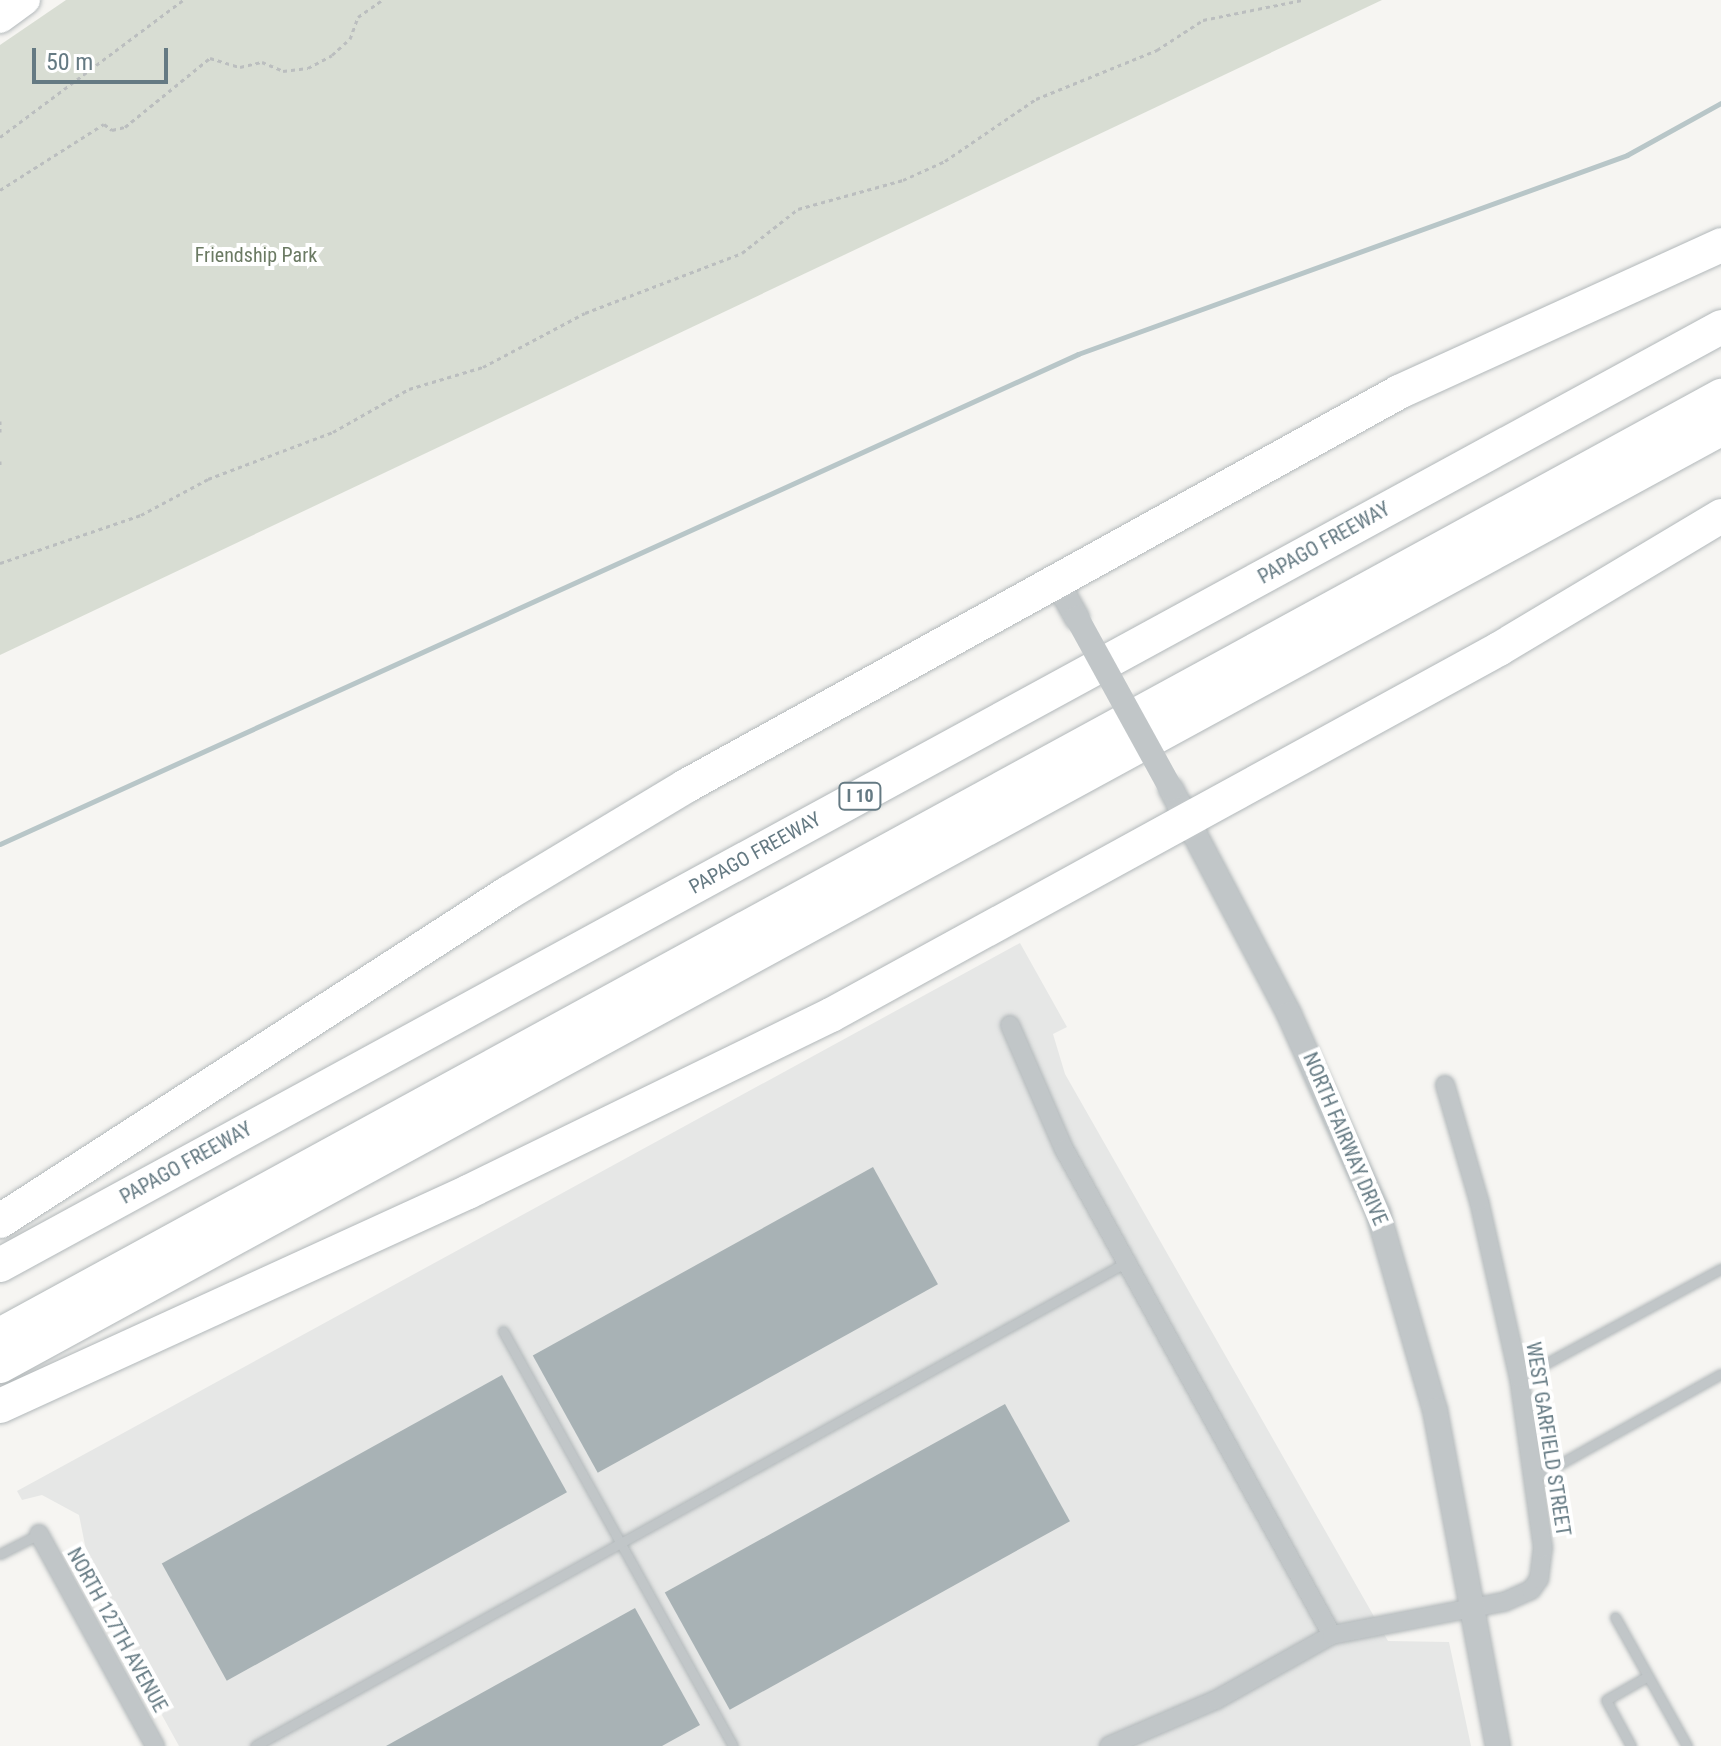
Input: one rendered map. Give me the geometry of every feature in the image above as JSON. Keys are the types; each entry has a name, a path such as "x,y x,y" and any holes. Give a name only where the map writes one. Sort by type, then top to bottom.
{"highway":[{"path":"0,1221 522,884 686,786 1399,392 1721,245"},
{"name":"PAPAGO FREEWAY","path":"0,1265 1721,327"},
{"path":"0,1335 1721,396"},
{"path":"0,1366 1721,429"},
{"path":"0,1406 649,1105 1187,824 1721,516"}],"main road":[{"path":"0,18 25,0"}],"street":[{"name":"NORTH FAIRWAY DRIVE","path":"1057,582 1171,789 1289,1014 1378,1213 1435,1410 1498,1746"},
{"path":"1010,1025 1125,1263 1332,1635"},
{"name":"WEST GARFIELD STREET","path":"1109,1746 1216,1700 1332,1635 1519,1598 1539,1579 1543,1548 1519,1378 1479,1201 1445,1085"},
{"name":"NORTH 127TH AVENUE","path":"39,1534 155,1746"}],"lane":[{"path":"255,1746 1125,1263"},
{"path":"1519,1378 1721,1269"},
{"path":"503,1331 733,1746"},
{"path":"1533,1479 1721,1374"},
{"path":"0,1554 39,1534"},
{"path":"1615,1617 1687,1746"},
{"path":"1631,1746 1606,1700 1648,1676"}],"path":[{"path":"0,137 183,0"},
{"path":"0,190 104,124 112,130 125,127 210,58 240,67 262,62 283,71 308,68 350,39 358,17 382,0"},
{"path":"0,563 141,515 208,479 333,432 409,389 483,367 572,319 742,253 798,209 903,180 945,161 1036,99 1157,50 1203,20 1302,0"},
{"path":"0,421 0,432"}],"shaded area":[{"path":"1020,943 1067,1027 1053,1034 1065,1074 1388,1641 1449,1642 1471,1746 179,1746 78,1563 86,1550 79,1515 42,1495 22,1500 17,1491"}],"green space":[{"name":"Friendship Park","path":"66,0 1382,0 0,655 0,45"}],"building":[{"path":"873,1167 938,1284 598,1473 533,1356"},
{"path":"502,1375 567,1492 227,1681 162,1564"},
{"path":"1005,1404 1070,1521 730,1710 665,1593"},
{"path":"635,1608 700,1725 662,1746 386,1746"}],"waterway":[{"path":"0,844 1078,354 1627,155 1721,103"}]}
